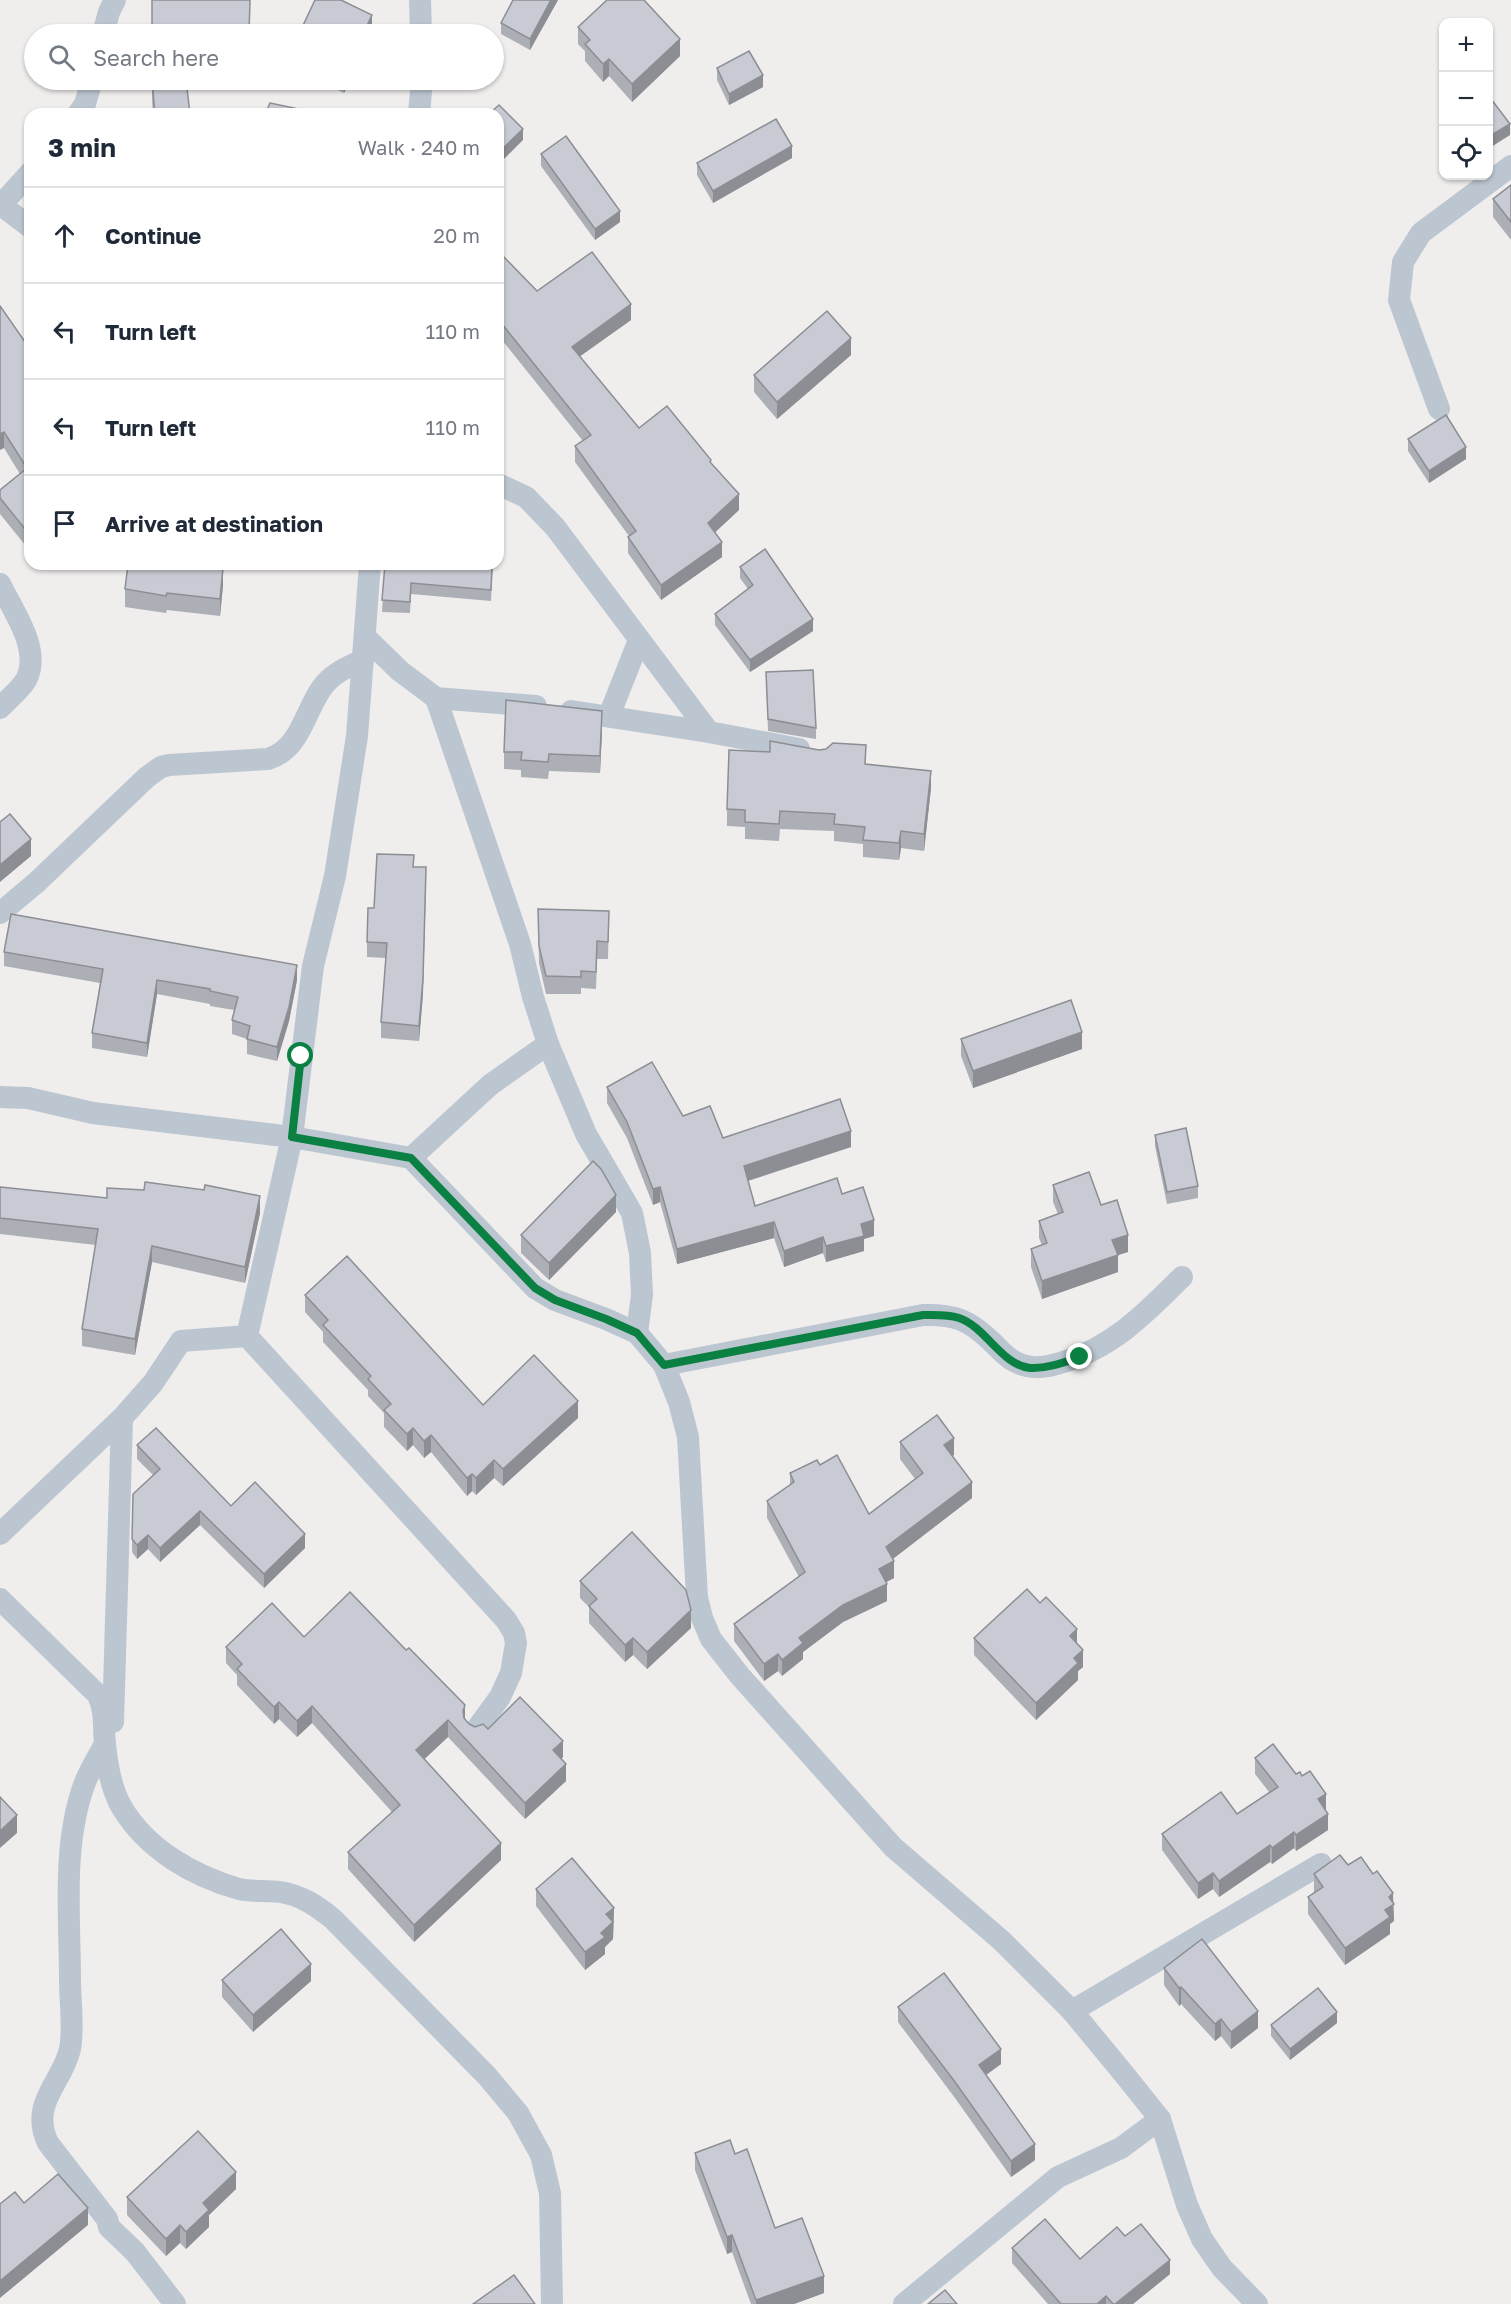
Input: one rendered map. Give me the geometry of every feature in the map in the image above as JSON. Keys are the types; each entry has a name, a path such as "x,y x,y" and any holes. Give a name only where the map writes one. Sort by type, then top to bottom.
{"street":[{"path":"106,24 115,0"},
{"path":"420,0 421,24"},
{"path":"82,108 89,90"},
{"path":"420,108 421,90"},
{"path":"1439,409 1399,300 1403,262 1421,233 1511,166"},
{"path":"24,179 1,205 24,222"},
{"path":"504,486 526,497 555,527 709,732"},
{"path":"247,1336 292,1137 313,966 335,876 357,736 370,570"},
{"path":"0,584 27,640 32,659 26,681 0,708"},
{"path":"365,637 400,671 436,698 544,707 609,716 821,753"},
{"path":"609,716 639,640"},
{"path":"0,913 37,882 147,777 162,767 268,759 279,756 295,740 321,689 340,670 363,660"},
{"path":"436,698 517,934 548,1044 586,1134 633,1213 640,1253 642,1295 637,1333"},
{"path":"411,1158 490,1085 548,1044"},
{"path":"0,1097 28,1098 93,1113 292,1137 411,1158 535,1288 555,1300 637,1333 664,1365 679,1402 688,1437 697,1597 702,1618 711,1639 740,1676 893,1847 1002,1941 1072,2011 1160,2119 1187,2205 1202,2239 1222,2268 1257,2304"},
{"path":"664,1365 923,1315 944,1314 962,1318 1011,1360 1029,1368 1051,1365 1080,1357 1109,1342 1139,1320 1182,1277"},
{"path":"0,1534 122,1418 153,1383 181,1341 247,1336"},
{"path":"247,1336 506,1620 514,1633 516,1643 511,1673 500,1697 476,1730"},
{"path":"111,1780 122,1418"},
{"path":"0,1599 98,1695 104,1707 105,1744 111,1780 121,1806 136,1827 162,1852 194,1872 241,1889 282,1892 312,1902 333,1919 487,2076 518,2113 541,2155 550,2193 552,2304"},
{"path":"105,1744 84,1783 75,1820 70,1878 70,2047 46,2101 42,2121 43,2132 48,2143 107,2219 109,2227 135,2252 175,2304"},
{"path":"1072,2011 1320,1864"},
{"path":"904,2304 1058,2177 1121,2148 1160,2119"}],"building":[{"path":"152,0 250,0 249,24 152,24"},
{"path":"315,0 341,0 372,15 368,24 304,24"},
{"path":"513,0 551,0 530,39 501,23"},
{"path":"607,0 644,0 680,39 632,84 609,59 603,64 585,44 590,40 578,27"},
{"path":"749,51 763,75 729,94 717,68"},
{"path":"153,90 187,90 189,108 154,108"},
{"path":"1493,102 1510,124 1493,134"},
{"path":"270,103 294,108 268,108"},
{"path":"504,110 523,129 504,147"},
{"path":"776,119 792,146 713,191 697,163"},
{"path":"566,136 620,211 595,229 541,154"},
{"path":"1511,185 1511,222 1493,199"},
{"path":"592,252 631,304 572,347 639,428 667,406 711,460 710,462 739,494 708,523 722,542 661,585 628,537 636,531 575,446 591,435 504,326 504,257 537,291"},
{"path":"0,306 24,340 24,463 4,432 0,434"},
{"path":"827,311 851,338 777,402 754,375"},
{"path":"1446,415 1466,447 1429,471 1408,439"},
{"path":"24,470 24,528 0,498 0,490"},
{"path":"765,549 813,619 750,660 715,614 753,585 740,567"},
{"path":"127,570 223,570 220,599 167,593 166,596 125,589"},
{"path":"384,570 492,570 491,590 411,583 410,602 382,600"},
{"path":"813,670 816,728 768,719 766,672"},
{"path":"506,700 602,711 600,756 549,754 548,762 521,760 522,752 504,752"},
{"path":"770,741 819,750 826,749 833,743 866,745 865,764 931,771 924,834 901,831 899,843 863,840 865,827 834,824 835,814 780,811 779,824 745,822 745,810 727,809 729,750 770,752"},
{"path":"10,814 31,839 0,865 0,822"},
{"path":"377,854 414,855 413,867 426,867 423,979 419,1026 381,1022 387,943 367,942 368,908 374,908"},
{"path":"538,909 609,911 608,942 597,941 596,972 581,971 581,977 546,976 539,946"},
{"path":"11,914 297,965 289,1007 277,1047 247,1039 250,1026 232,1020 238,997 210,991 210,989 157,980 147,1043 92,1033 103,969 4,952"},
{"path":"1071,1000 1082,1032 973,1071 961,1039"},
{"path":"652,1062 683,1116 710,1106 723,1138 840,1099 851,1131 744,1166 755,1206 837,1178 842,1194 863,1187 874,1220 861,1224 864,1236 826,1246 823,1237 784,1251 774,1222 677,1249 660,1187 653,1189 627,1122 607,1087"},
{"path":"1186,1128 1198,1186 1167,1192 1155,1135"},
{"path":"593,1161 601,1169 616,1195 549,1263 521,1235"},
{"path":"1089,1172 1101,1205 1117,1200 1128,1235 1112,1240 1118,1255 1042,1281 1031,1249 1047,1243 1039,1221 1063,1212 1053,1185"},
{"path":"145,1182 204,1190 205,1185 260,1196 245,1267 152,1246 135,1339 82,1329 98,1229 0,1218 0,1187 107,1198 107,1188 144,1190"},
{"path":"347,1256 483,1405 534,1355 578,1401 503,1469 494,1460 476,1478 472,1474 467,1478 431,1435 424,1441 413,1428 407,1434 384,1410 391,1404 368,1379 371,1376 323,1325 328,1320 305,1295"},
{"path":"937,1415 954,1438 944,1445 972,1482 886,1547 894,1561 879,1569 887,1584 843,1605 799,1638 803,1643 782,1660 778,1654 764,1664 734,1624 805,1572 767,1501 794,1482 790,1473 817,1460 820,1465 837,1455 869,1514 923,1473 900,1442"},
{"path":"156,1428 231,1506 255,1482 305,1534 264,1574 200,1511 160,1548 148,1535 137,1545 132,1539 133,1494 160,1469 137,1445"},
{"path":"632,1532 686,1590 691,1610 647,1652 633,1638 625,1645 589,1606 597,1599 580,1581"},
{"path":"1027,1589 1040,1603 1046,1597 1077,1629 1070,1636 1083,1650 1074,1658 1078,1663 1036,1703 974,1638"},
{"path":"350,1592 406,1650 409,1648 465,1705 464,1718 469,1724 475,1727 483,1724 488,1729 520,1697 563,1741 553,1750 566,1764 525,1803 448,1720 416,1750 501,1843 414,1925 348,1852 400,1805 312,1706 297,1721 279,1702 274,1707 237,1669 242,1664 226,1647 272,1603 304,1637"},
{"path":"1273,1744 1296,1774 1300,1772 1302,1776 1310,1771 1326,1794 1318,1799 1328,1814 1296,1835 1294,1832 1272,1848 1270,1845 1219,1881 1213,1873 1198,1883 1162,1834 1221,1792 1237,1814 1278,1787 1255,1758"},
{"path":"0,1797 17,1815 0,1831"},
{"path":"1340,1855 1348,1865 1361,1857 1373,1874 1377,1871 1393,1893 1389,1897 1394,1904 1385,1910 1390,1917 1345,1948 1308,1897 1323,1887 1314,1874"},
{"path":"572,1858 614,1908 606,1914 613,1922 601,1933 605,1937 585,1952 536,1889"},
{"path":"281,1929 311,1964 253,2015 222,1980"},
{"path":"1202,1939 1258,2011 1231,2032 1221,2019 1215,2024 1181,1987 1179,1988 1164,1968"},
{"path":"944,1973 1001,2049 979,2065 1035,2144 1011,2161 898,2007"},
{"path":"1318,1988 1337,2012 1290,2049 1271,2025"},
{"path":"198,2131 236,2172 203,2203 209,2210 186,2232 180,2225 166,2239 127,2197"},
{"path":"730,2140 735,2154 747,2149 775,2228 802,2218 824,2276 756,2300 732,2235 727,2237 695,2153"},
{"path":"58,2174 88,2208 0,2281 0,2204 15,2192 24,2203"},
{"path":"1045,2219 1080,2259 1117,2227 1125,2236 1141,2224 1170,2260 1115,2304 1106,2296 1097,2304 1061,2304 1012,2248"},
{"path":"514,2275 535,2304 473,2304"},
{"path":"945,2290 957,2304 928,2304"}],"route":[{"path":"301,1056 292,1137 411,1158 535,1288 555,1300 637,1333 664,1365 923,1315 944,1314 962,1318 1011,1360 1029,1368 1080,1357"}]}
